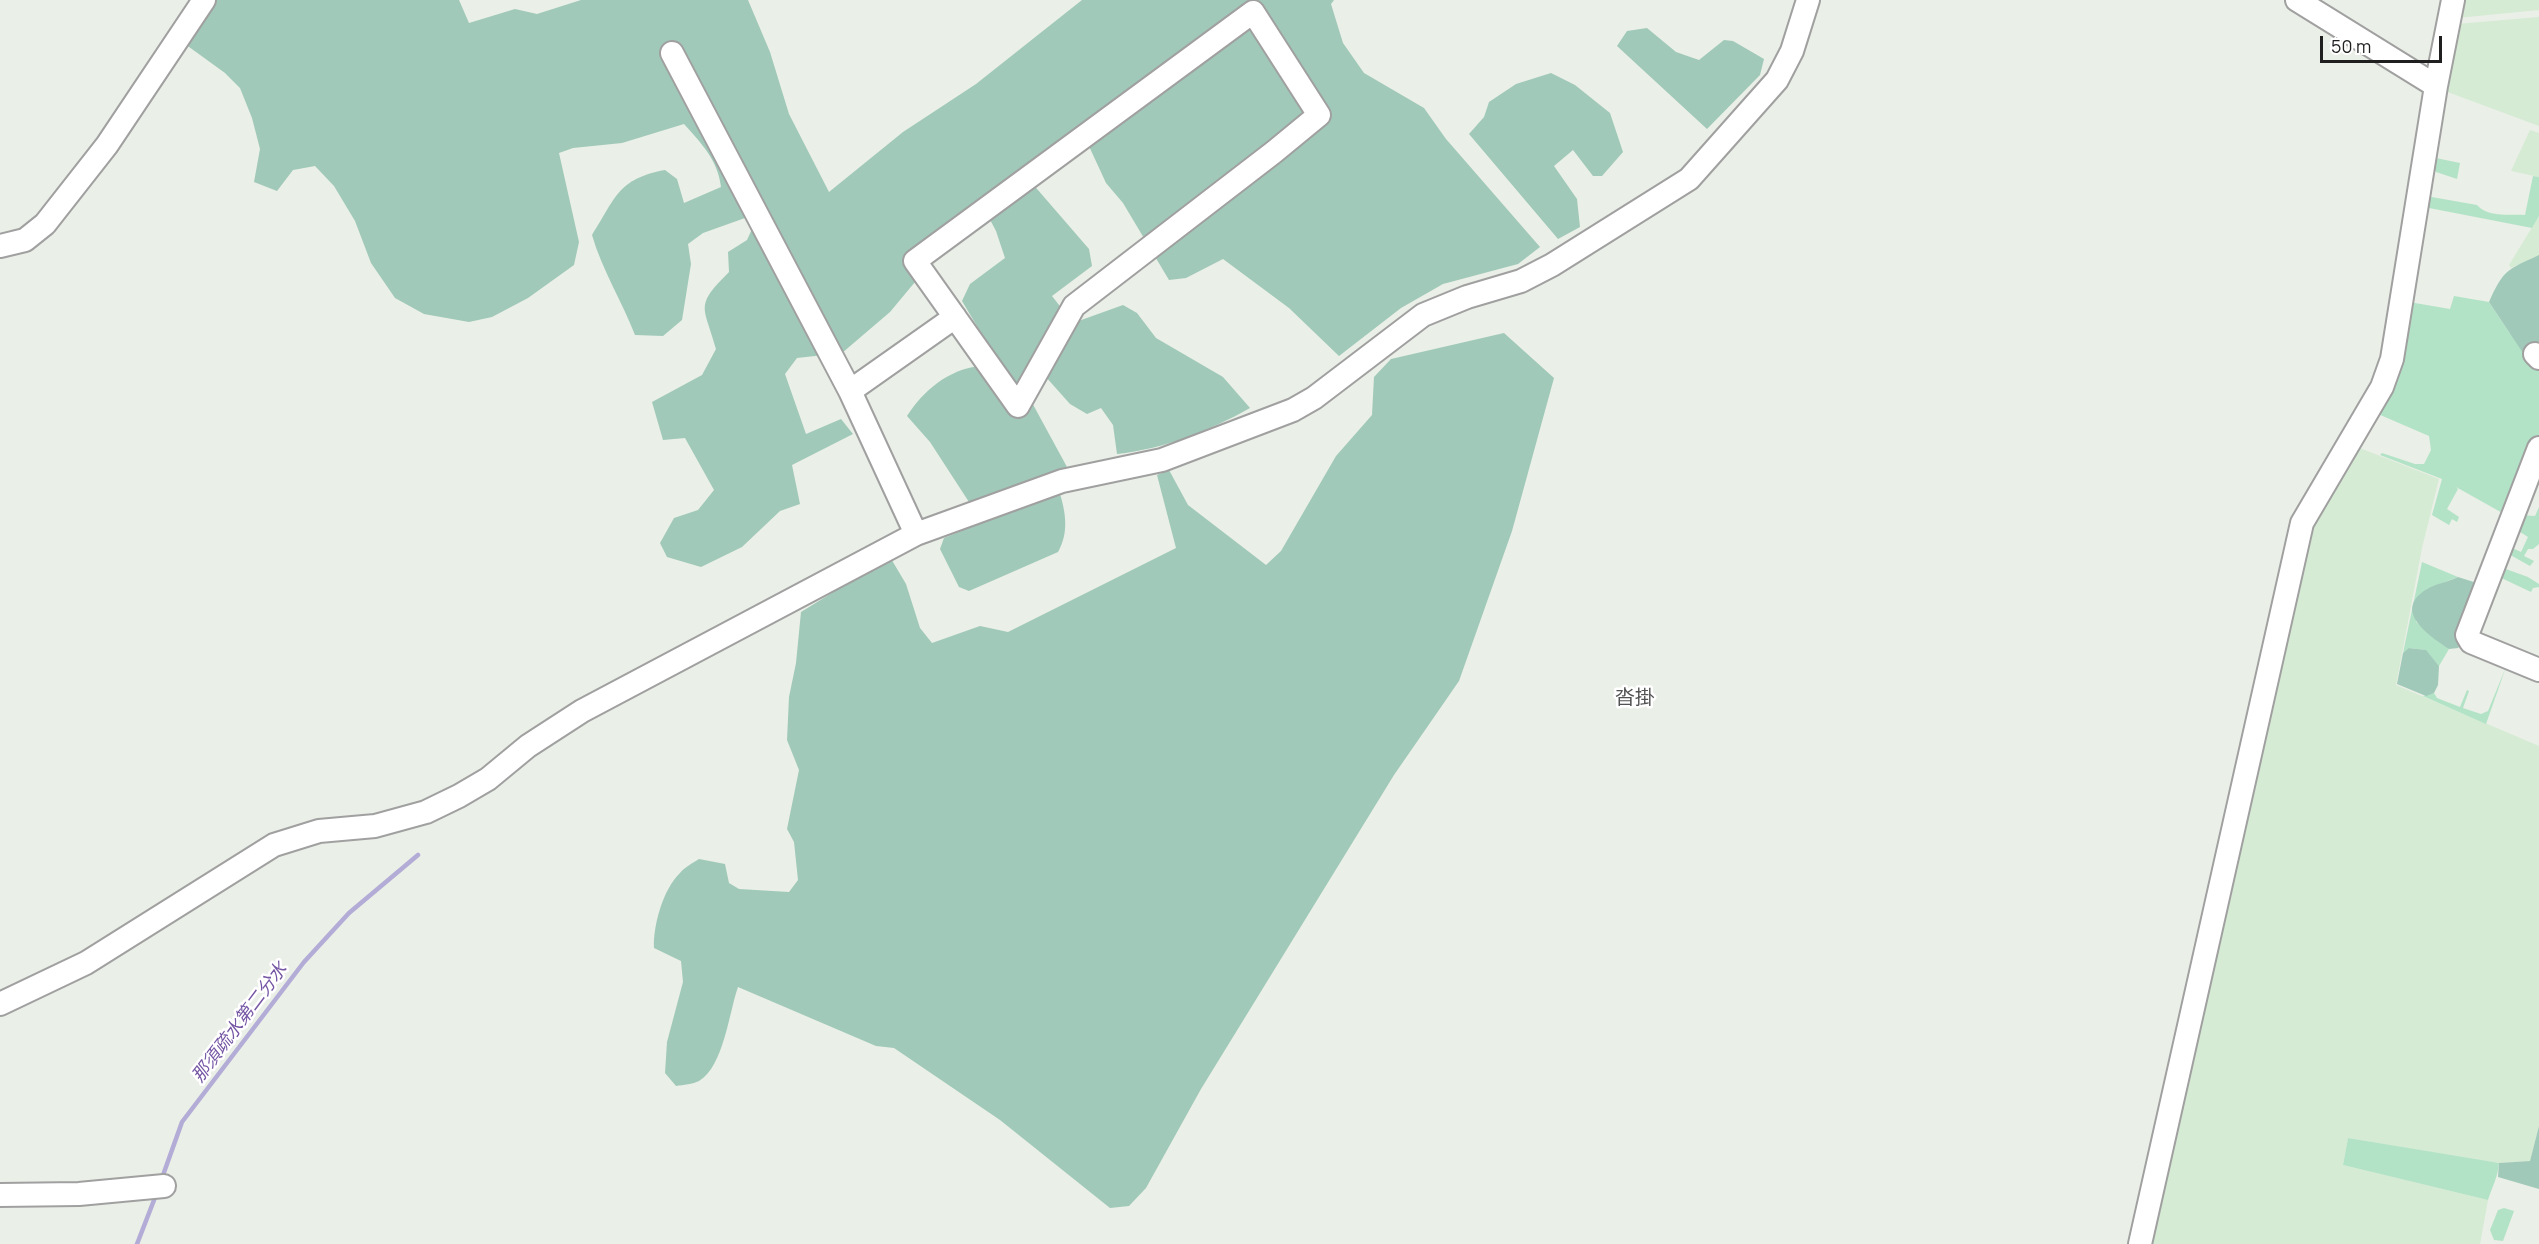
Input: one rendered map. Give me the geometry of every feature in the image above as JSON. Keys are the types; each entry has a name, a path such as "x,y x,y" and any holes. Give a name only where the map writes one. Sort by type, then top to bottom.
{"street":[{"path":"0,246 25,240 45,224 107,145 204,0"},
{"path":"0,1004 86,963 274,844 319,831 385,823 426,812 459,796 489,779 528,746 582,711 916,534 1062,481 1161,460 1293,410 1314,398 1423,315 1467,297 1521,280 1552,265 1673,190 1695,173 1778,80 1792,51 1808,0"},
{"path":"2297,0 2436,86"},
{"path":"2140,1244 2302,523 2382,387 2392,359 2436,86 2453,0"},
{"path":"1252,12 1319,115 1274,153 1074,306 1018,406 955,317 915,261 1252,12"},
{"path":"672,53 850,391 916,534"},
{"path":"850,391 955,317"},
{"path":"2539,448 2467,635 2471,642 2539,670"},
{"path":"0,1195 80,1194 164,1186"}],"green space":[{"path":"193,0 459,0 469,23 515,9 537,14 581,0 748,0 770,52 789,114 829,192 903,132 976,84 1082,0 1334,0 1331,4 1343,43 1364,73 1424,108 1446,139 1540,247 1518,264 1443,284 1401,308 1339,356 1289,308 1223,259 1186,278 1169,280 1123,203 1106,183 1088,144 1031,182 1089,249 1092,266 1052,296 1073,323 1123,305 1137,313 1156,338 1223,377 1250,408 1186,438 1135,452 1117,454 1113,425 1101,408 1087,414 1070,404 1045,376 1030,399 1067,467 969,502 930,442 907,416 921,398 938,383 957,372 979,366 990,348 962,301 970,284 1005,258 996,231 987,214 970,216 890,312 842,353 797,358 785,374 806,434 841,419 853,434 792,465 800,504 780,511 742,547 701,567 667,557 660,543 674,518 698,510 714,490 685,438 663,440 652,402 702,375 716,349 706,315 706,300 729,272 728,252 747,240 752,229 745,218 703,233 688,244 691,264 682,320 663,336 635,335 601,261 592,235 620,192 627,185 649,174 665,170 677,179 684,203 721,187 712,160 684,124 622,143 573,148 559,153 579,242 574,265 528,298 492,317 469,322 424,314 395,298 371,263 355,221 334,186 315,166 293,170 277,191 254,182 260,149 252,118 240,88 225,73 185,44"},
{"path":"2460,0 2539,0 2539,10 2457,18"},
{"path":"2539,17 2539,126 2445,91 2457,24"},
{"path":"1647,28 1676,52 1699,60 1724,40 1733,41 1764,59 1760,75 1707,129 1617,46 1627,31"},
{"path":"1551,73 1575,85 1610,113 1623,152 1602,176 1593,176 1573,150 1554,166 1577,199 1580,227 1558,239 1469,134 1484,117 1489,102 1516,84"},
{"path":"2530,130 2539,133 2539,177 2511,171"},
{"path":"2431,157 2460,163 2457,179 2436,172 2430,165"},
{"path":"2533,176 2539,177 2539,216 2532,228 2424,207 2426,196 2477,205 2493,214 2525,215"},
{"path":"2539,216 2539,256 2511,268 2509,265"},
{"path":"2539,255 2539,341 2532,351 2523,353 2489,302 2508,272"},
{"path":"2454,296 2489,302 2509,332 2539,363 2539,438 2506,515 2456,487 2458,489 2447,509 2459,517 2457,522 2452,519 2449,525 2432,515 2442,479 2380,455 2382,453 2415,464 2424,464 2431,450 2429,436 2378,414 2409,302 2450,309"},
{"path":"1504,333 1554,378 1512,531 1459,681 1394,775 1201,1089 1146,1188 1129,1206 1110,1208 1000,1120 894,1048 876,1046 738,987 720,1051 714,1064 699,1081 676,1086 665,1073 667,1042 683,982 681,961 654,948 657,919 669,888 682,871 699,859 725,864 729,883 739,889 789,892 798,880 794,842 787,829 799,770 787,740 789,697 796,663 801,612 890,557 906,584 920,628 932,643 980,626 1008,632 1176,548 1157,475 1169,470 1188,505 1266,565 1281,551 1336,456 1372,415 1374,377 1391,359"},
{"path":"2357,447 2439,479 2422,548 2396,685 2539,746 2539,1126 2530,1161 2499,1163 2348,1138 2343,1165 2488,1200 2480,1244 2144,1244 2309,520"},
{"path":"1059,491 1065,530 1058,552 969,591 959,587 940,549 944,538"},
{"path":"2539,507 2539,544 2533,549 2528,549 2524,556 2534,561 2530,566 2505,552 2508,546 2521,552 2528,537 2514,528 2520,515 2535,516"},
{"path":"2422,562 2458,577 2427,589 2416,622 2449,649 2439,666 2425,650 2410,648 2403,653"},
{"path":"2503,568 2528,577 2539,584 2539,587 2533,588 2531,592 2495,575"},
{"path":"2458,577 2480,584 2472,630 2458,648 2449,649 2417,622 2413,614 2413,606 2417,597 2427,589"},
{"path":"2409,648 2426,650 2439,666 2438,685 2434,693 2426,696 2397,684 2403,653"},
{"path":"2506,667 2486,724 2423,696 2434,693 2437,698 2460,707 2467,690 2469,691 2463,708 2481,714 2488,711"},
{"path":"2539,1126 2539,1189 2498,1177 2499,1163 2530,1161"},
{"path":"2348,1138 2499,1163 2488,1200 2343,1165"},
{"path":"2504,1208 2514,1211 2503,1241 2494,1240 2490,1230 2498,1210"}],"waterway":[{"name":"那須疏水第二分水","path":"162,1178 182,1122 304,962 349,913 418,855"},
{"name":"那須疏水第二分水","path":"137,1244 156,1195"}],"district":[{"name":"沓掛","path":"1635,698"}]}
